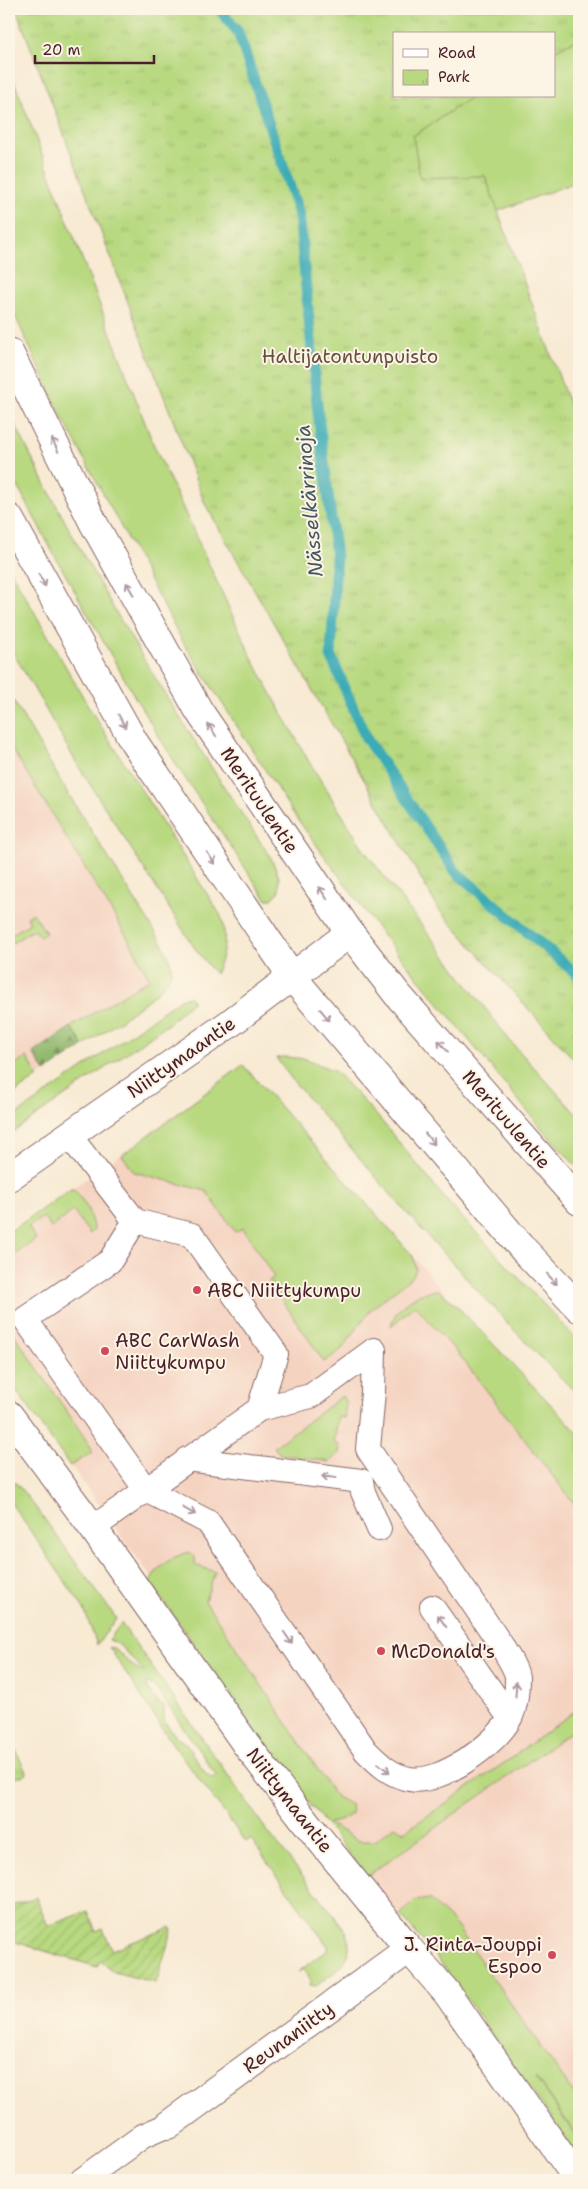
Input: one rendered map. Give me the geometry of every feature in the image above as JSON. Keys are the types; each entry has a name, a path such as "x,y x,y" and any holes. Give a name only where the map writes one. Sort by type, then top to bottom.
{"main road":[{"name":"Merituulentie","path":"9,352 94,524 200,711 350,933 397,994 579,1201"},
{"path":"9,518 134,742 293,978 524,1250 579,1308"},
{"name":"Niittymaantie","path":"9,1177 293,978 350,933"},
{"name":"Niittymaantie","path":"10,1419 93,1528 248,1747 309,1826 447,1993 578,2180"},
{"name":"Reunaniitty","path":"168,2125 409,1949"}],"lane":[{"path":"69,1135 135,1220 192,1236 276,1354 259,1409"},
{"path":"135,1220 110,1262 25,1319 146,1490 208,1522 366,1751 387,1772 410,1780 429,1779 453,1768 493,1739 510,1718 516,1696 517,1674 502,1646 368,1449"},
{"path":"93,1528 259,1409 311,1396 374,1350 373,1392 368,1449 361,1481 363,1492 379,1529"},
{"path":"186,1460 361,1481"},
{"path":"432,1608 510,1718"},
{"path":"82,2180 143,2136 168,2125"}],"shaded area":[{"path":"9,744 132,945 149,979 139,1007 9,1097"},
{"path":"243,1065 413,1256 579,1450 579,2150 448,1970 367,1876 9,1380 9,1232 130,1148"}],"green space":[{"name":"Haltijatontunpuisto","path":"16,9 579,9 579,38 556,50 556,32 393,32 393,98 470,98 413,136 420,178 485,176 579,431 579,1065 439,910 205,504"},
{"path":"579,38 579,181 498,211 485,176 420,178 413,136 470,98 556,98 556,50"},
{"path":"9,68 152,441 253,660 308,760 364,850 511,1042 579,1117 579,1169 542,1129 381,933 293,813 184,644 64,421 9,303"},
{"path":"9,411 99,583 165,694 271,858 279,877 279,892 272,899 266,899 179,769 136,699 52,551 9,469"},
{"path":"9,568 90,709 221,916 224,945 215,974 194,947 77,764 9,645"},
{"path":"9,693 67,792 162,943 171,965 171,972 159,990 133,1012 84,1046 71,1027 149,979 132,945 9,744"},
{"path":"33,913 46,933 40,937 34,929 9,945 9,936 30,923 27,917"},
{"path":"190,997 193,1001 168,1024 9,1135 9,1120 182,998"},
{"path":"71,1027 84,1046 45,1072 33,1053"},
{"path":"27,1057 38,1077 9,1097 9,1069"},
{"path":"276,1058 307,1059 336,1072 379,1118 451,1206 579,1342 579,1396 510,1326 405,1211 294,1082"},
{"path":"243,1065 413,1256 416,1269 413,1276 371,1309 342,1349 324,1362 269,1281 274,1277 243,1228 235,1232 206,1191 134,1172 122,1155"},
{"path":"71,1189 75,1190 88,1209 94,1230 90,1234 73,1211 51,1228 43,1217 28,1227 36,1239 9,1259 9,1232"},
{"path":"438,1290 453,1302 579,1434 579,1510 460,1356 415,1305 391,1326 398,1312 408,1301 430,1291"},
{"path":"9,1327 91,1447 91,1453 70,1466 9,1380"},
{"path":"342,1396 346,1403 344,1418 338,1417 334,1443 340,1445 339,1454 329,1462 280,1454 274,1447"},
{"path":"9,1480 17,1484 40,1513 116,1618 97,1645 84,1609 11,1503 9,1503"},
{"path":"190,1552 195,1557 195,1565 215,1572 205,1601 336,1797 351,1805 352,1814 340,1821 328,1823 359,1841 374,1841 395,1826 404,1832 507,1761 579,1708 579,1726 367,1876 291,1780 150,1582 167,1562 177,1556"},
{"path":"121,1623 265,1828 346,1931 349,1941 347,1957 338,1969 316,1986 308,1985 312,1982 303,1969 298,1972 329,1948 251,1839 246,1842 174,1746 109,1647 136,1668 144,1671 117,1643 109,1640","holes":["147,1682 158,1691 216,1775 213,1778 206,1774 186,1744 176,1737 164,1721 164,1706 157,1702 146,1686"]},
{"path":"9,1736 27,1774 9,1780"},
{"path":"36,1897 48,1926 88,1911 96,1932 103,1929 112,1950 171,1927 172,1931 156,1983 114,1972 100,1961 97,1967 9,1940 9,1907"},
{"path":"429,1899 455,1924 579,2101 579,2138 535,2077 579,2141 579,2157 435,1955 400,1915 414,1901"}],"waterway":[{"name":"Nässelkärrinoja","path":"219,9 238,32 299,214 318,414 336,557 331,656 366,738 456,872 579,976"}],"place":[{"name":"ABC Niittykumpu","path":"197,1290"},
{"name":"ABC CarWash Niittykumpu","path":"105,1351"},
{"name":"McDonald's","path":"381,1651"},
{"name":"J. Rinta-Jouppi Espoo","path":"552,1955"}]}
